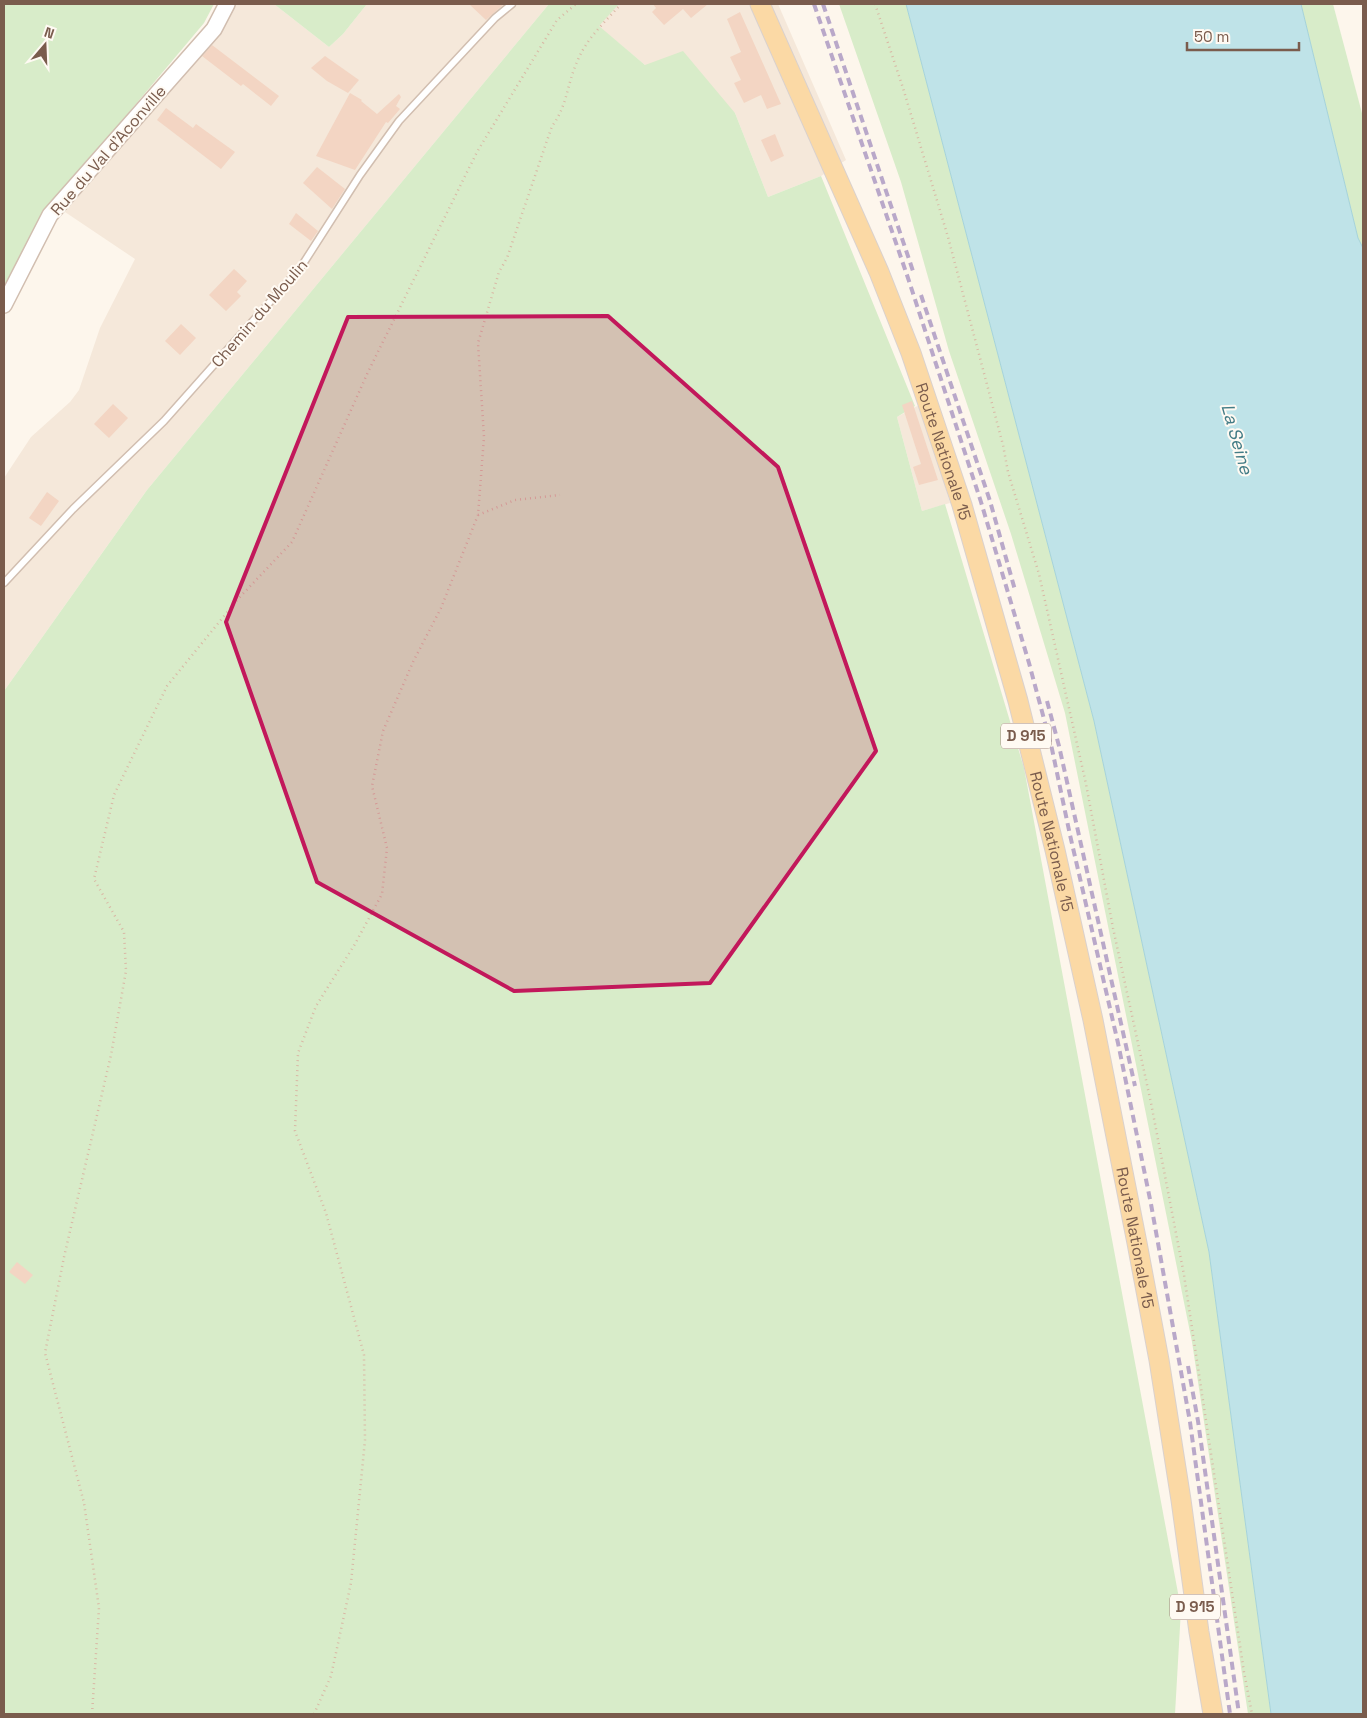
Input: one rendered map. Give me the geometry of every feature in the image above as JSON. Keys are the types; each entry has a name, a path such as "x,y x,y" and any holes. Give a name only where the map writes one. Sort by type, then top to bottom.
{"main road":[{"name":"Route Nationale 15","path":"760,4 871,255 911,353 962,505 1015,692 1093,1020 1137,1243 1174,1453 1198,1632 1212,1714"}],"street":[{"name":"Rue du Val d'Aconville","path":"4,305 50,215 214,29 227,4"}],"lane":[{"name":"Chemin du Moulin","path":"4,583 73,510 164,421 301,267 360,175 399,121 495,18 512,4"}],"path":[{"path":"92,1714 99,1608 84,1503 45,1353 64,1257 111,1055 126,971 124,932 94,879 114,795 167,686 238,598 292,542 368,372 477,152 557,20 576,4"},
{"path":"314,1714 331,1676 351,1583 365,1440 364,1355 326,1213 295,1131 298,1053 316,1006 355,944 382,894 386,848 372,786 383,730 413,662 441,608 478,515 484,437 478,342 499,272 507,258 552,126 558,118 568,96 576,64 584,45 621,4"},
{"path":"875,4 903,88 948,237 1003,445 1008,472 1039,574 1086,784 1113,928 1152,1103 1184,1276 1252,1714"},
{"path":"478,515 515,500 560,495"}],"highlighted area":[{"path":"608,316 778,467 876,751 710,983 514,991 317,882 226,622 348,317"}],"shaded area":[{"path":"234,4 274,4 329,47 343,34 367,4 549,4 147,490 4,691 4,478 31,437 70,402 79,390 100,328 135,259 65,212 214,37"},
{"path":"619,4 778,4 846,160 821,176 768,197 735,113 645,65 598,26"},
{"path":"921,404 950,503 922,511 897,417"}],"green space":[{"path":"4,4 214,4 204,23 45,212 4,288"},
{"path":"274,4 367,4 343,34 329,47"},
{"path":"549,4 619,4 599,26 645,65 683,51 735,113 768,197 821,176 915,406 897,417 922,511 945,504 1024,768 1181,1609 1175,1714 4,1714 4,691 147,490"},
{"path":"839,4 906,4 1094,721 1209,1252 1271,1714 1248,1714 1192,1342 1065,713 1011,534 949,351 901,182"},
{"path":"1301,4 1333,4 1363,117 1363,248 1358,238"}],"water":[{"name":"La Seine","path":"906,4 1301,4 1358,238 1363,248 1363,1714 1271,1714 1209,1252 1094,721"}],"building":[{"path":"469,4 504,4 486,20"},
{"path":"653,4 708,4 691,18 683,9 664,25 652,12 656,8"},
{"path":"740,12 781,104 767,109 761,95 744,103 734,83 741,80 730,57 741,52 727,19"},
{"path":"212,45 279,96 271,106 202,56"},
{"path":"325,56 359,80 348,93 327,81 311,68"},
{"path":"350,93 362,100 377,114 399,94 401,97 396,106 400,109 388,123 386,122 355,170 316,156"},
{"path":"166,108 193,128 196,124 235,152 221,169 157,120"},
{"path":"775,134 784,156 771,162 761,140"},
{"path":"317,167 345,189 332,209 303,183"},
{"path":"296,213 318,231 311,241 289,224"},
{"path":"234,269 247,281 237,292 241,296 226,311 209,295"},
{"path":"181,324 196,338 180,355 165,341"},
{"path":"912,401 938,480 919,485 913,467 921,464 902,405"},
{"path":"113,404 128,418 109,438 94,424"},
{"path":"47,492 59,501 41,526 29,518"},
{"path":"17,1262 33,1275 25,1284 9,1272"}],"railway":[{"path":"814,4 908,278 981,502 1029,663 1052,749 1118,1043 1151,1204 1190,1422 1230,1714"},
{"path":"823,4 914,274"},
{"path":"921,295 990,501 1015,590"},
{"path":"1047,701 1059,746 1135,1086"},
{"path":"1188,1366 1198,1421 1239,1714"}]}
